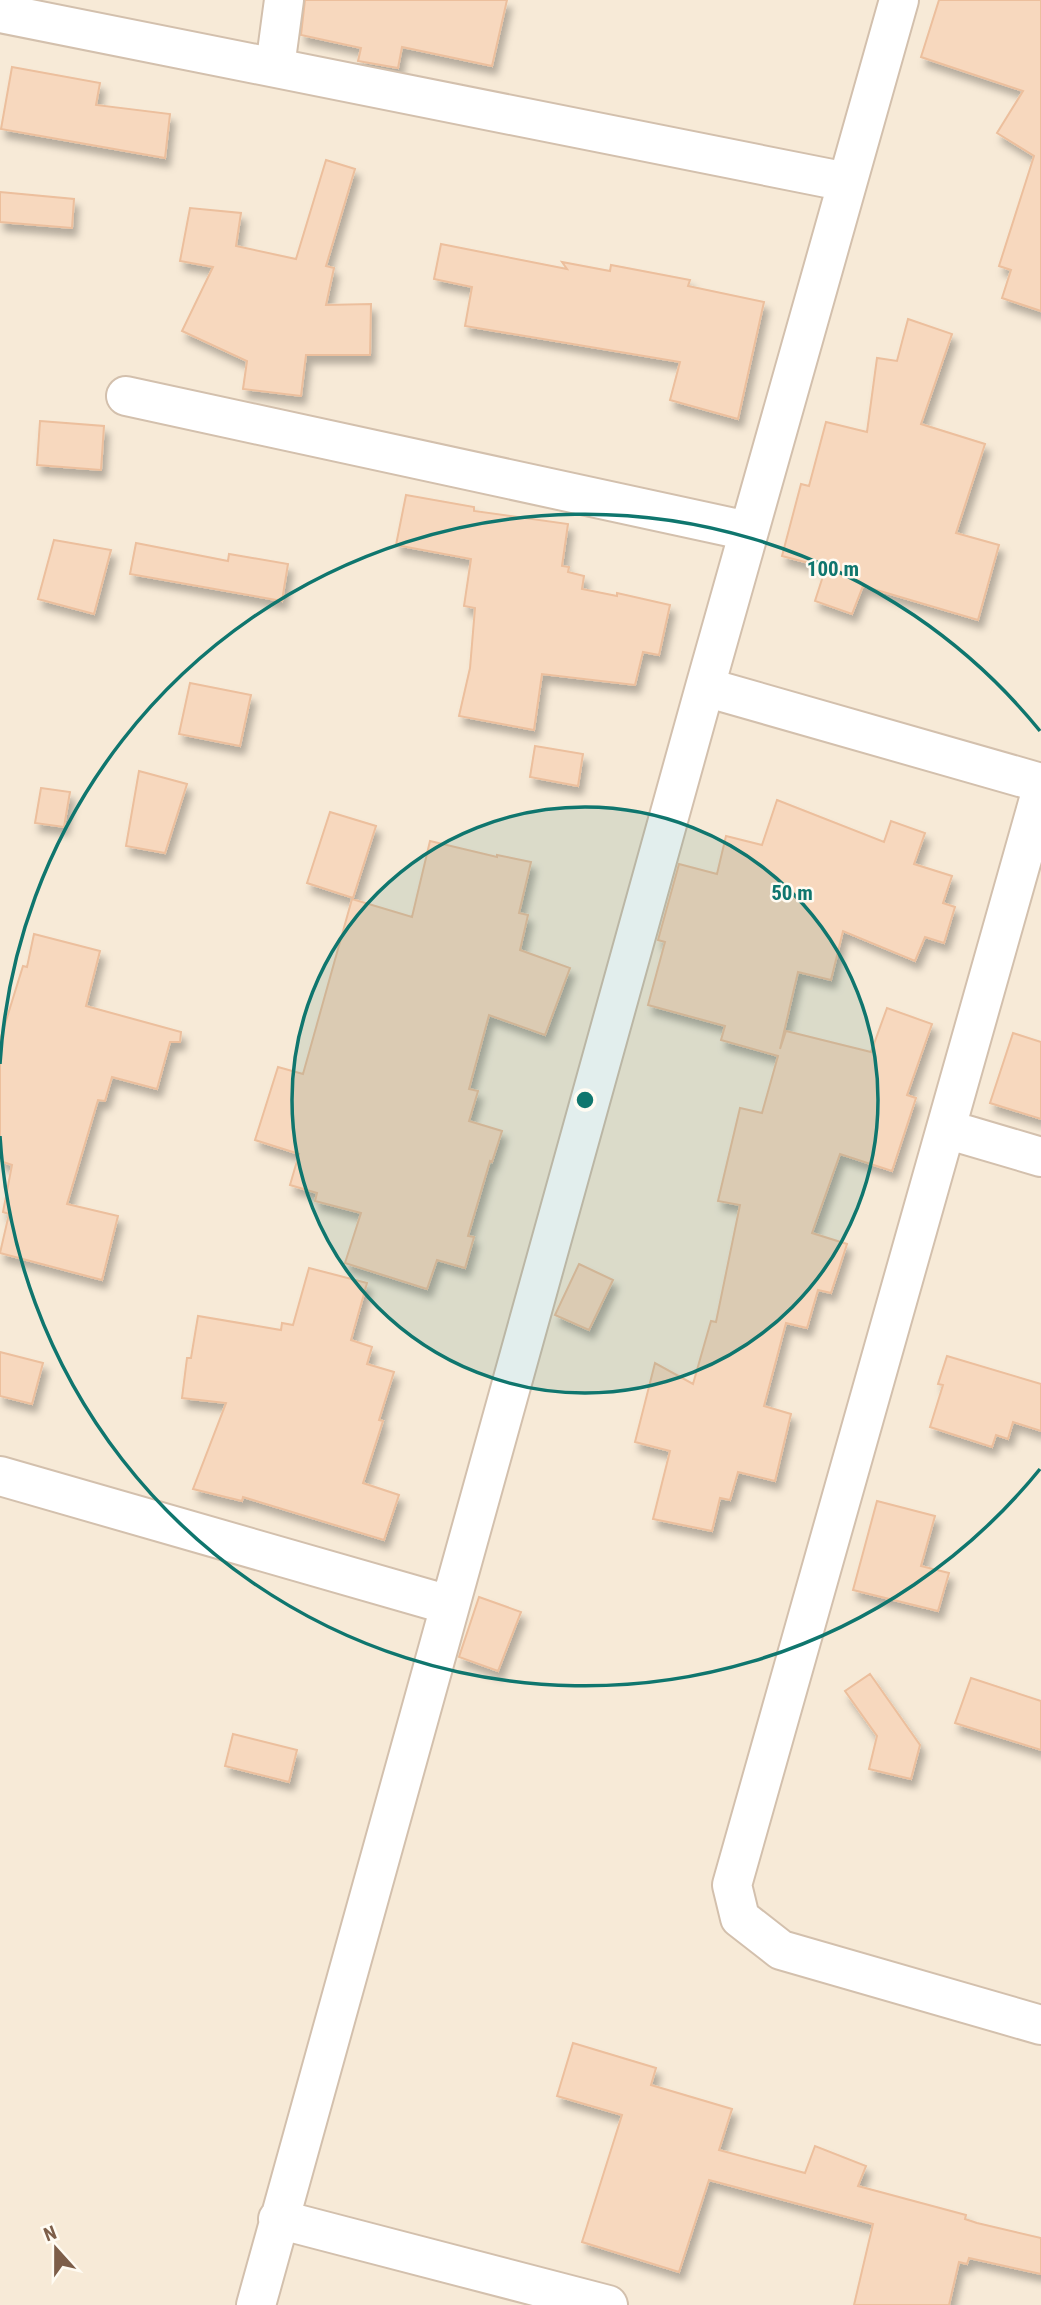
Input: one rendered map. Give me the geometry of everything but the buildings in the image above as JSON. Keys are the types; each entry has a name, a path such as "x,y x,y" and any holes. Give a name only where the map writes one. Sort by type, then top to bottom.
{"street":[{"path":"275,67 284,0"},
{"path":"256,2305 748,531 899,0"},
{"path":"0,13 847,182"},
{"path":"126,396 748,531"},
{"path":"705,687 1041,783"},
{"path":"1041,792 732,1885 740,1918 781,1950 1041,2025"},
{"path":"946,1129 1041,1157"},
{"path":"0,1476 449,1605"},
{"path":"278,2219 608,2305"}],"shaded area":[{"path":"0,0 1041,0 1041,2305 0,2305"}]}
